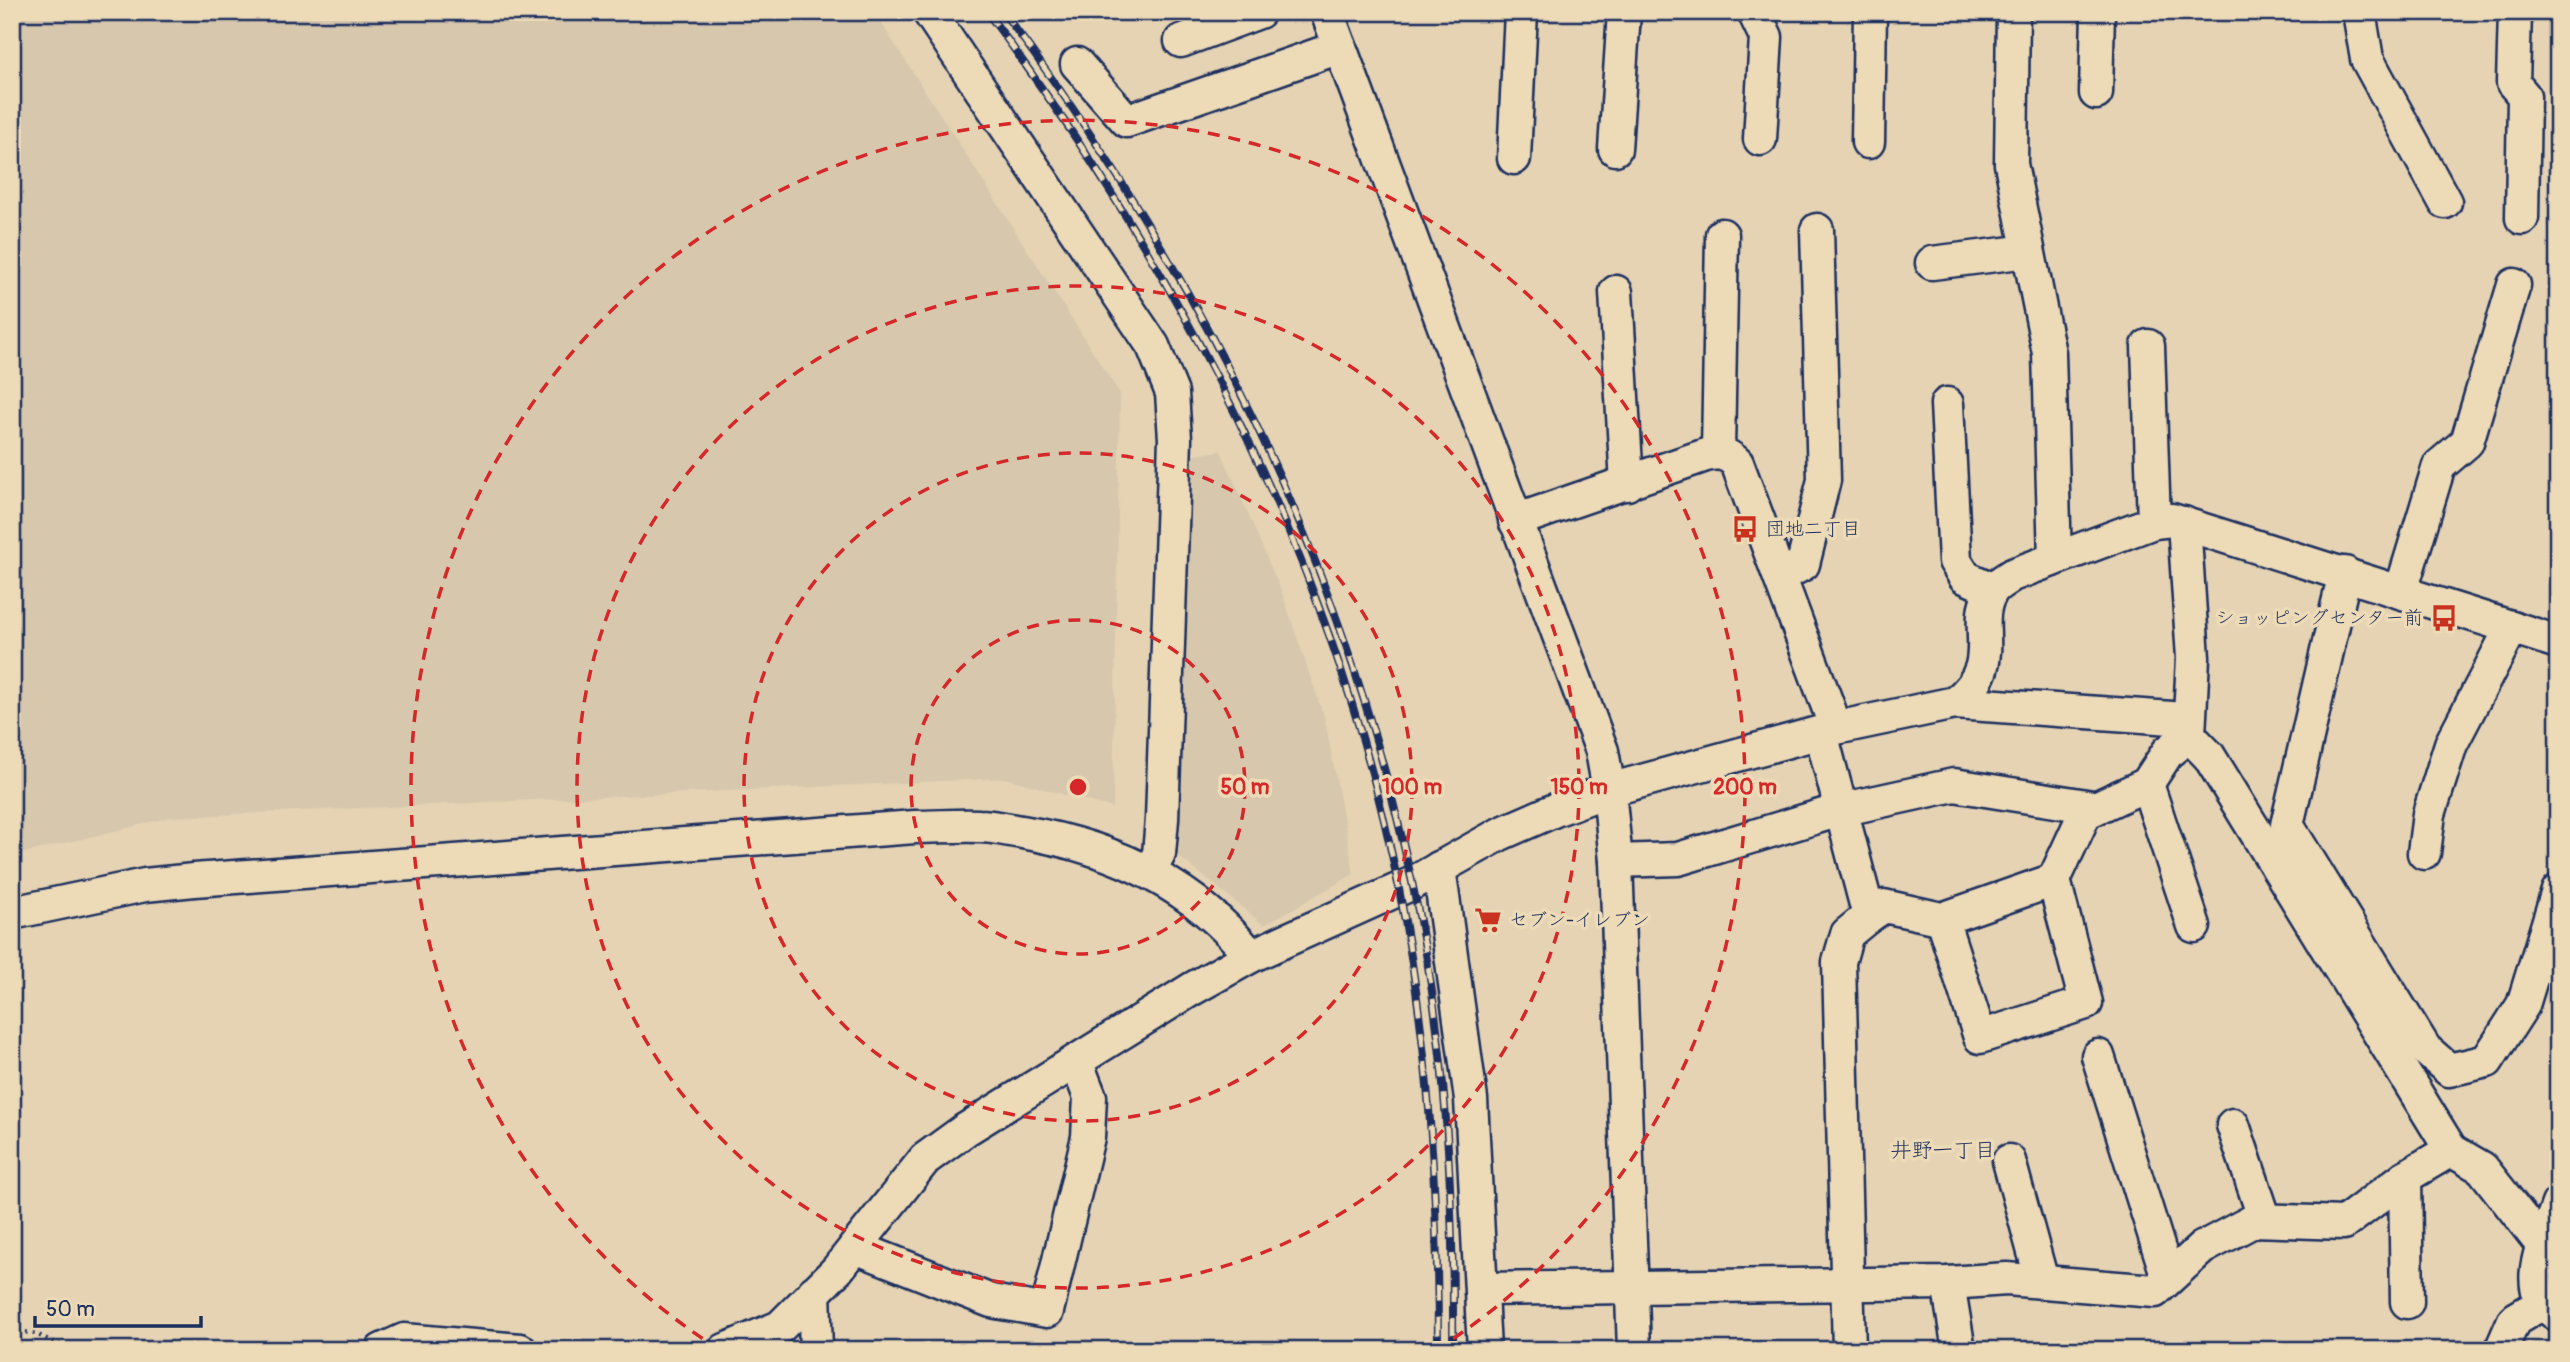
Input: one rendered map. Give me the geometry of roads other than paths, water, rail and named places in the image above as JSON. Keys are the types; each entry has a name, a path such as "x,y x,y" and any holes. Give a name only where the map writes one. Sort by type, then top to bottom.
{"street":[{"path":"929,12 1153,346 1172,393 1175,439 1162,820 1159,854 1150,871"},
{"path":"1181,41 1259,12"},
{"path":"1327,12 1602,751 1616,860 1634,1286 1634,1350"},
{"path":"1514,158 1521,12"},
{"path":"1615,149 1624,12"},
{"path":"1754,12 1766,37 1760,139"},
{"path":"1868,142 1870,12"},
{"path":"2013,12 2011,164 2049,353 2055,559"},
{"path":"2096,93 2098,12"},
{"path":"2359,12 2367,59 2445,202"},
{"path":"2515,12 2513,83 2524,96 2522,218"},
{"path":"1077,64 1127,121 1340,47"},
{"path":"1780,576 1803,564 1824,480 1817,230"},
{"path":"1718,452 1722,235"},
{"path":"1932,263 2028,251"},
{"path":"2401,591 2439,466 2467,442 2514,285"},
{"path":"1616,292 1628,484"},
{"path":"1942,919 1980,1037 2086,1003 2054,880 2085,813 2147,783 2168,752 2189,735 2193,658 2169,522 2148,346"},
{"path":"1947,404 1955,561 1965,577 1992,589"},
{"path":"1515,521 1718,452 1728,454 1737,463 1780,576 1829,730 1840,810 1869,916"},
{"path":"1955,703 1968,693 1981,668 1986,644 1986,602 1992,589 2012,575 2169,522 2345,573 2558,642"},
{"path":"2345,573 2287,825 2425,1049 2449,1070 2487,1061 2523,1005 2558,891"},
{"path":"2424,853 2429,814 2451,744 2512,627"},
{"path":"724,1350 780,1327 855,1247 925,1159 965,1130 1192,989 1251,957 1413,884 1511,829 1609,790 1829,730 1955,703 2172,718 2209,756 2451,1150 2482,1168 2544,1247"},
{"path":"2147,783 2194,926"},
{"path":"1616,860 1678,859 1840,810 1954,785 2093,807"},
{"path":"12,914 145,885 194,880 915,827 982,826 1048,836 1099,851 1150,871 1197,901 1230,929 1251,957"},
{"path":"1440,867 1471,1099 1483,1289 1484,1350"},
{"path":"1849,1350 1839,962 1847,934 1884,906 1942,919 2054,880"},
{"path":"2098,1056 2168,1278"},
{"path":"855,1247 991,1301 1046,1311 1088,1137 1090,1097 1076,1061"},
{"path":"2232,1125 2264,1220"},
{"path":"1483,1289 1948,1283 2007,1279 2155,1291 2202,1248 2255,1220 2344,1223 2405,1177 2451,1150"},
{"path":"2009,1161 2042,1282"},
{"path":"2405,1177 2407,1302"},
{"path":"2501,1350 2514,1320 2549,1310 2535,1291 2535,1274 2558,1204"},
{"path":"1948,1283 1959,1350"},
{"path":"814,1292 816,1350"},
{"path":"382,1350 404,1340 520,1350"}],"railway":[{"path":"987,12 1058,111 1124,214 1186,320 1242,428 1292,539 1335,653 1371,770 1399,889 1418,1003 1434,1176 1438,1350"},
{"path":"1003,12 1075,112 1141,213 1201,318 1256,424 1304,534 1347,647 1382,763 1412,882 1433,998 1446,1115 1452,1233 1453,1350"}],"place":[{"name":"団地二丁目","path":"1745,529"},
{"name":"ショッピングセンター前","path":"2444,618"},
{"name":"セブン-イレブン","path":"1488,920"}],"district":[{"name":"井野一丁目","path":"1943,1150"}]}
